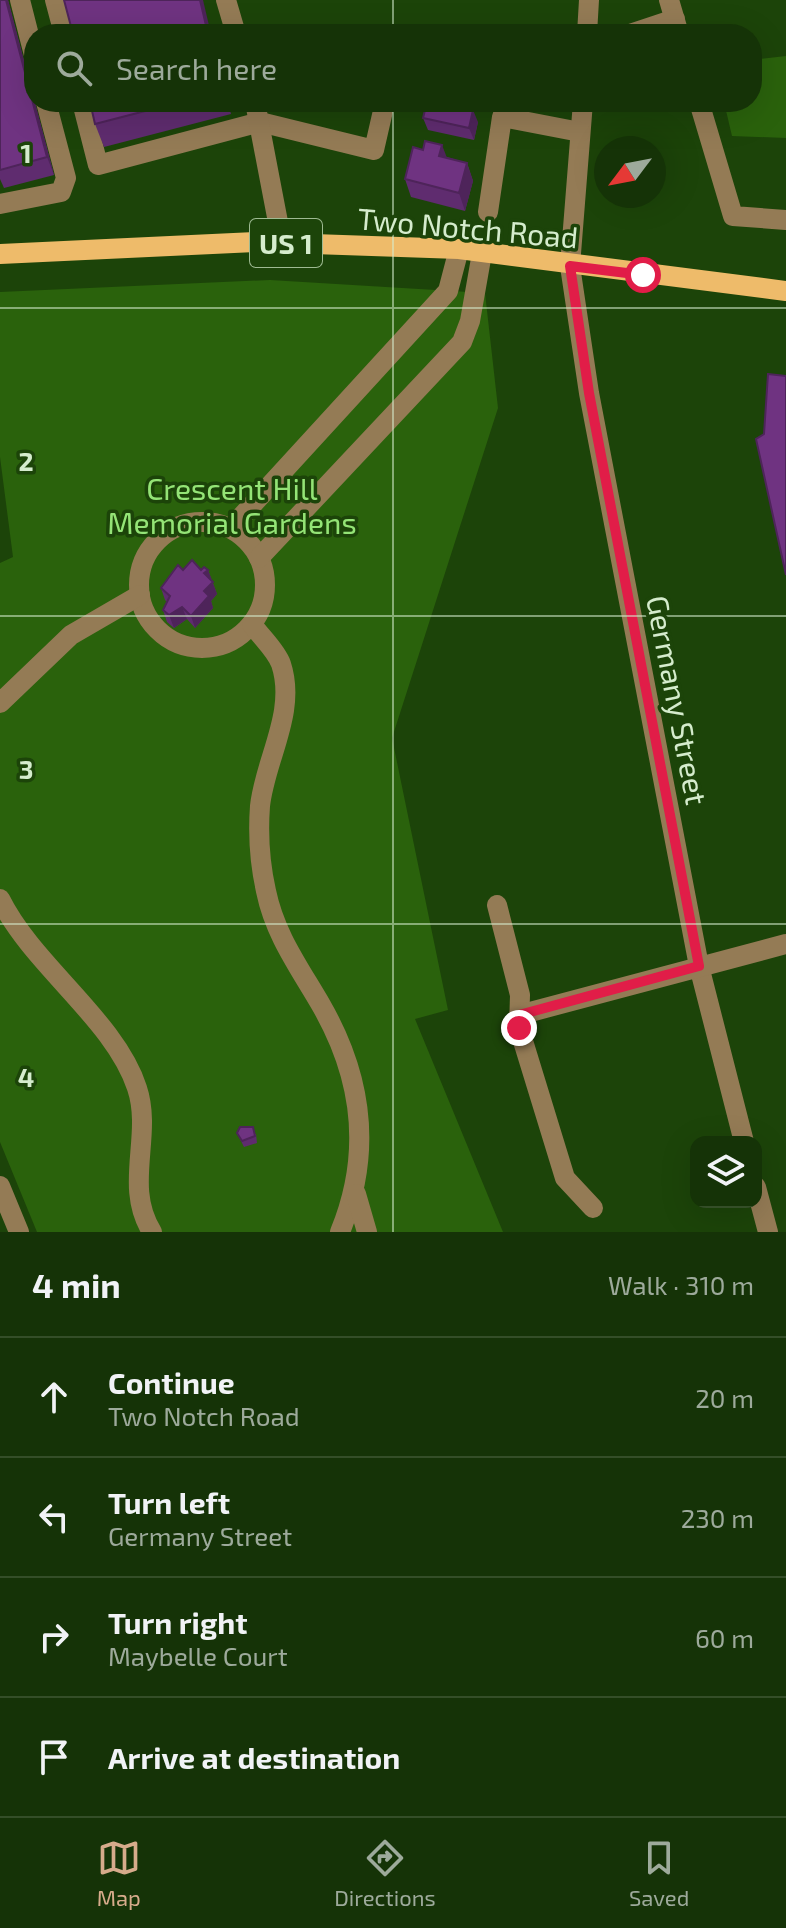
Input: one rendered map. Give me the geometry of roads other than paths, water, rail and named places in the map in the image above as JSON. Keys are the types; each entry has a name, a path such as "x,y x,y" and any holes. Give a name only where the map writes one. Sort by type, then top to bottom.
{"main road":[{"name":"Two Notch Road","path":"0,252 282,243 459,249 570,266 786,291"}],"street":[{"path":"20,0 26,24"},
{"path":"55,0 61,24"},
{"path":"226,0 233,24"},
{"path":"588,24 589,0"},
{"path":"0,204 61,192 66,178 49,112"},
{"path":"85,112 98,165 258,112 374,150 383,112"},
{"path":"258,112 282,243"},
{"name":"Germany Street","path":"582,112 570,266 591,409 699,966 742,1136"},
{"path":"702,112 733,216 786,220"},
{"path":"488,212 502,117 580,132"},
{"path":"231,528 448,291 459,249"},
{"path":"259,558 462,342 470,321 482,253"},
{"path":"196,522 231,528 250,543 259,558 265,590 252,624 229,642 203,648 170,639 154,624 140,595 142,568 149,551 167,532 196,522"},
{"path":"0,703 71,635 140,595"},
{"path":"252,624 280,663 285,709 260,804 260,842 266,891 281,941 334,1030 350,1072 359,1120 356,1194 367,1232"},
{"path":"0,899 51,972 114,1044 137,1086 141,1105 138,1199 152,1232"},
{"path":"497,905 520,995 519,1028 565,1178 593,1208"},
{"path":"519,1015 786,944"},
{"path":"0,1186 11,1228"},
{"path":"340,1232 356,1194"},
{"path":"762,1208 768,1232"}],"park label":[{"name":"Crescent Hill Memorial Gardens","path":"232,505"}]}
